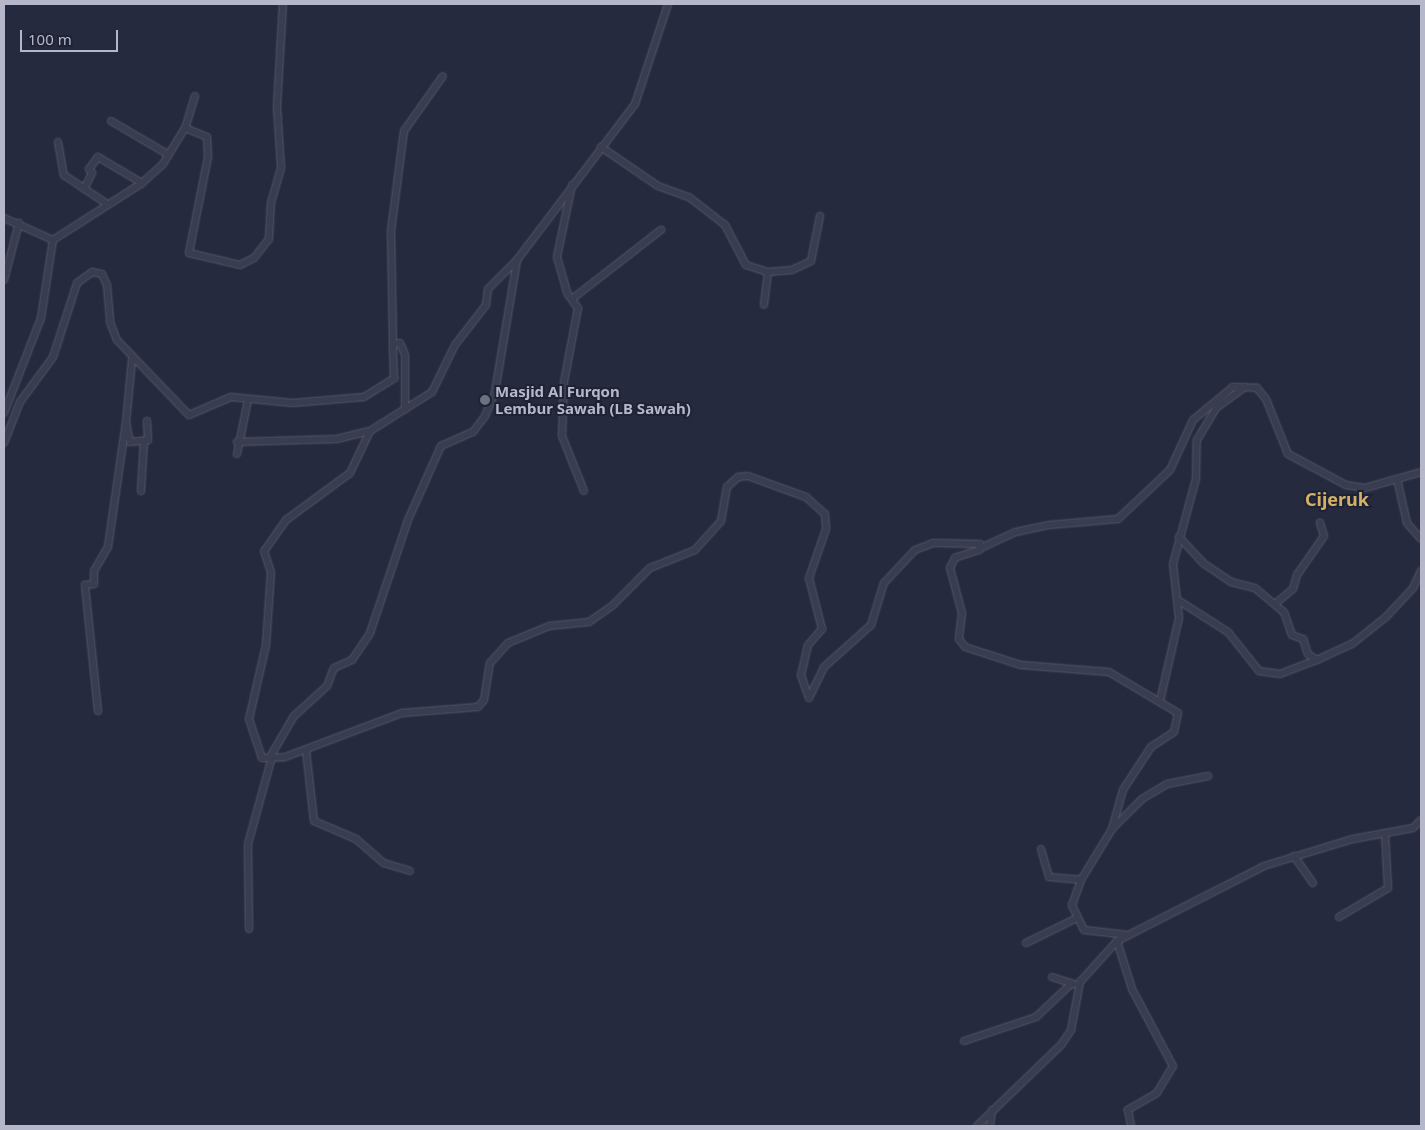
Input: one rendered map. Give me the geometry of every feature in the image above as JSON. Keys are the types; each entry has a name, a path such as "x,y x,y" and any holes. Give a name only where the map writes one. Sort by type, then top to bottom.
{"street":[{"path":"185,128 207,140 205,180 189,255 240,265 254,258 269,239 271,203 281,167 277,107 283,4"},
{"path":"237,442 331,439 370,432 432,392 456,345 486,305 488,288 517,260 573,183 635,104 668,4"},
{"path":"4,443 20,402 53,357 74,288 85,274 96,272 105,279 110,322 132,360 189,415 231,398 293,403 364,397 394,378 390,231 404,131 443,76"},
{"path":"4,412 41,318 53,240 142,183 169,155 185,128 195,96"},
{"path":"112,120 169,155"},
{"path":"58,142 64,175 107,204"},
{"path":"601,147 658,186 689,196 711,212 725,226 746,265 768,272 792,270 811,261 820,216"},
{"path":"84,189 92,174 90,168 100,157 142,183"},
{"path":"573,183 557,257 578,321 564,382 562,436 584,491"},
{"path":"4,218 19,223 53,240"},
{"path":"4,280 19,223"},
{"path":"572,299 661,230"},
{"path":"249,929 248,844 271,757 294,716 327,686 334,668 352,660 370,633 408,520 441,446 474,432 485,416 495,392 517,260"},
{"path":"764,305 768,272"},
{"path":"393,344 400,343 405,355 405,409"},
{"path":"98,711 85,586 94,584 94,571 108,547 126,422 132,360"},
{"path":"1160,701 1181,602 1173,564 1196,478 1202,430 1216,408 1247,386"},
{"path":"1112,829 1125,785 1155,743 1177,727 1178,713 1109,672 1021,665 962,645 962,612 950,568 955,558 1016,532 1049,525 1118,519 1170,470 1182,439 1207,404 1233,387 1247,386 1266,399 1282,445 1294,458 1356,488 1421,472"},
{"path":"237,454 237,442 248,400"},
{"path":"141,490 147,421"},
{"path":"126,422 130,442 144,441"},
{"path":"370,432 350,473 286,520 264,552 271,572 266,646 249,724 258,754 271,757 306,750 402,713 478,707 484,700 490,663 508,643 549,626 589,622 650,568 695,550 721,520 727,487 738,476 748,476 806,497 825,514 826,529 810,578 822,629 803,657 801,676 808,698 813,696 824,668 870,625 884,583 916,550 933,544 981,548"},
{"path":"1396,479 1407,523 1421,539"},
{"path":"1275,604 1293,589 1297,575 1324,536 1320,523"},
{"path":"1179,537 1203,563 1231,582 1255,588 1275,604 1287,615 1292,635 1304,639 1308,654 1318,660"},
{"path":"1181,602 1228,632 1259,671 1280,674 1318,660 1352,644 1386,617 1413,588 1421,571"},
{"path":"306,750 314,820 356,839 384,863 410,872"},
{"path":"1132,935 1088,932 1077,918 1072,905 1081,880 1112,829 1142,799 1167,784 1208,776"},
{"path":"977,1126 1071,1030 1080,982 1092,963 1117,941 1264,866 1294,856 1385,833 1413,828 1421,820"},
{"path":"1339,917 1388,888 1385,833"},
{"path":"1041,849 1049,877 1081,880"},
{"path":"1294,856 1313,883"},
{"path":"1026,943 1077,918"},
{"path":"1117,941 1132,989 1173,1066 1156,1093 1128,1110 1131,1126"},
{"path":"1052,977 1071,984"},
{"path":"964,1040 1036,1017 1071,984 1080,982"},
{"path":"990,1126 992,1109"}],"place":[{"name":"Masjid Al Furqon Lembur Sawah (LB Sawah)","path":"485,400"}],"district":[{"name":"Cijeruk","path":"1337,499"}]}
